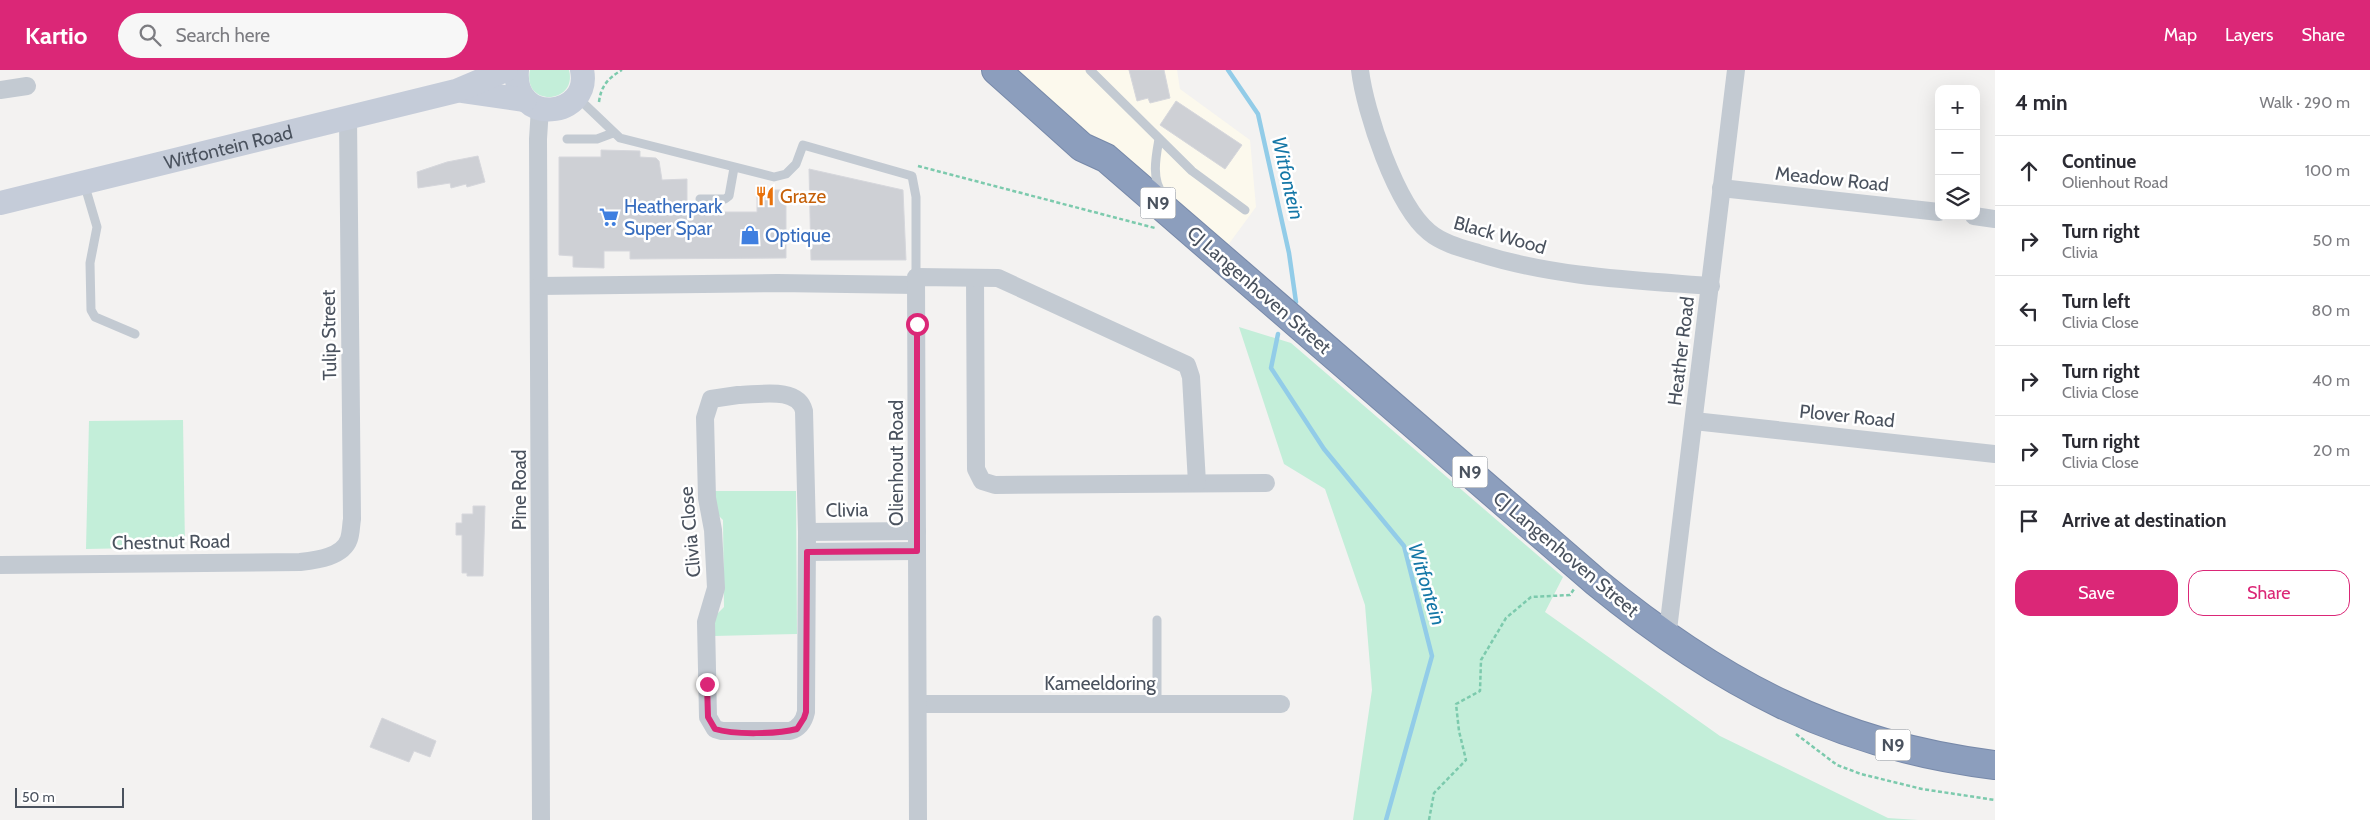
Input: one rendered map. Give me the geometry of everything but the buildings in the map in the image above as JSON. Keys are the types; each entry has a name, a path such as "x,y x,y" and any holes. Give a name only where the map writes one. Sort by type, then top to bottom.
{"highway":[{"name":"CJ Langenhoven Street","path":"996,70 1082,147 1106,158"},
{"name":"CJ Langenhoven Street","path":"1017,70 1091,137 1106,158 1596,582 1667,638 1738,682 1829,725 1920,752 1995,765"}],"main road":[{"name":"Witfontein Road","path":"0,203 456,91 506,70"},
{"path":"517,70 519,89 533,104"},
{"name":"Witfontein Road","path":"456,91 485,93 552,110 563,107 585,80"}],"street":[{"name":"Black Wood","path":"1360,70 1362,94 1380,146 1410,209 1429,233 1458,247 1517,265 1545,271 1711,286"},
{"name":"Heather Road","path":"1667,638 1736,70"},
{"path":"0,90 27,86"},
{"name":"Pine Road","path":"533,104 538,160 541,820"},
{"name":"Tulip Street","path":"341,551 349,540 352,519 348,117"},
{"name":"Meadow Road","path":"1721,188 1935,212"},
{"path":"1980,217 1995,219"},
{"path":"539,286 916,281 975,278 1002,280 1187,365 1191,377 1197,483"},
{"path":"975,278 976,469 982,481 995,485 1266,483"},
{"name":"Olienhout Road","path":"916,281 918,820"},
{"name":"Clivia Close","path":"738,395 786,395 797,398 800,402 804,411 807,552 804,718 797,729 790,731 728,732 715,729 708,717 706,622 716,588 713,530 706,498 705,418 711,399 738,395"},
{"name":"Plover Road","path":"1694,421 1995,454"},
{"name":"Clivia","path":"807,532 917,531"},
{"name":"Chestnut Road","path":"0,565 300,562 319,560 341,551"},
{"path":"807,552 917,551"},
{"name":"Kameeldoring","path":"919,704 1281,704"}],"lane":[{"path":"1090,70 1192,171 1245,210"},
{"path":"585,80 613,133 633,143 774,177 786,174 796,164 803,145 912,176 916,197 916,281"},
{"path":"566,140 596,139 613,133"},
{"path":"1159,139 1156,168 1158,188 1210,248"},
{"path":"700,199 725,199 729,196 734,168"},
{"path":"84,182 97,227 90,263 90,310 95,317 135,334"},
{"path":"1157,620 1157,704"}],"path":[{"path":"599,104 601,90 608,80 622,70"},
{"path":"913,165 1157,228"},
{"path":"1429,820 1434,793 1466,760 1459,731 1456,704 1480,691 1481,660 1506,618 1531,597 1570,595 1575,589"}],"shaded area":[{"path":"1017,70 1177,70 1180,89 1250,140 1256,207 1220,256"}],"green space":[{"path":"530,70 569,70 570,81 566,90 559,95 541,96 534,91 530,82"},
{"path":"1239,327 1291,343 1563,577 1545,612 1720,736 1888,818 1918,820 1353,820 1372,690 1365,605 1325,489 1284,464"},
{"path":"183,420 185,547 86,549 89,421"},
{"path":"715,491 796,491 797,634 714,636 715,616 724,607 723,520 714,511"}],"waterway":[{"name":"Witfontein","path":"1228,70 1258,114 1289,253 1296,302"},
{"name":"Witfontein","path":"1278,334 1271,368 1324,449 1404,546 1432,656 1386,820"}],"place":[{"name":"Graze","path":"765,196"},
{"name":"Heatherpark Super Spar","path":"609,217"},
{"name":"Optique","path":"750,235"}],"route":[{"path":"707,684 708,717 715,729 728,732 790,731 797,729 806,712 807,552 917,551 917,324"}]}
